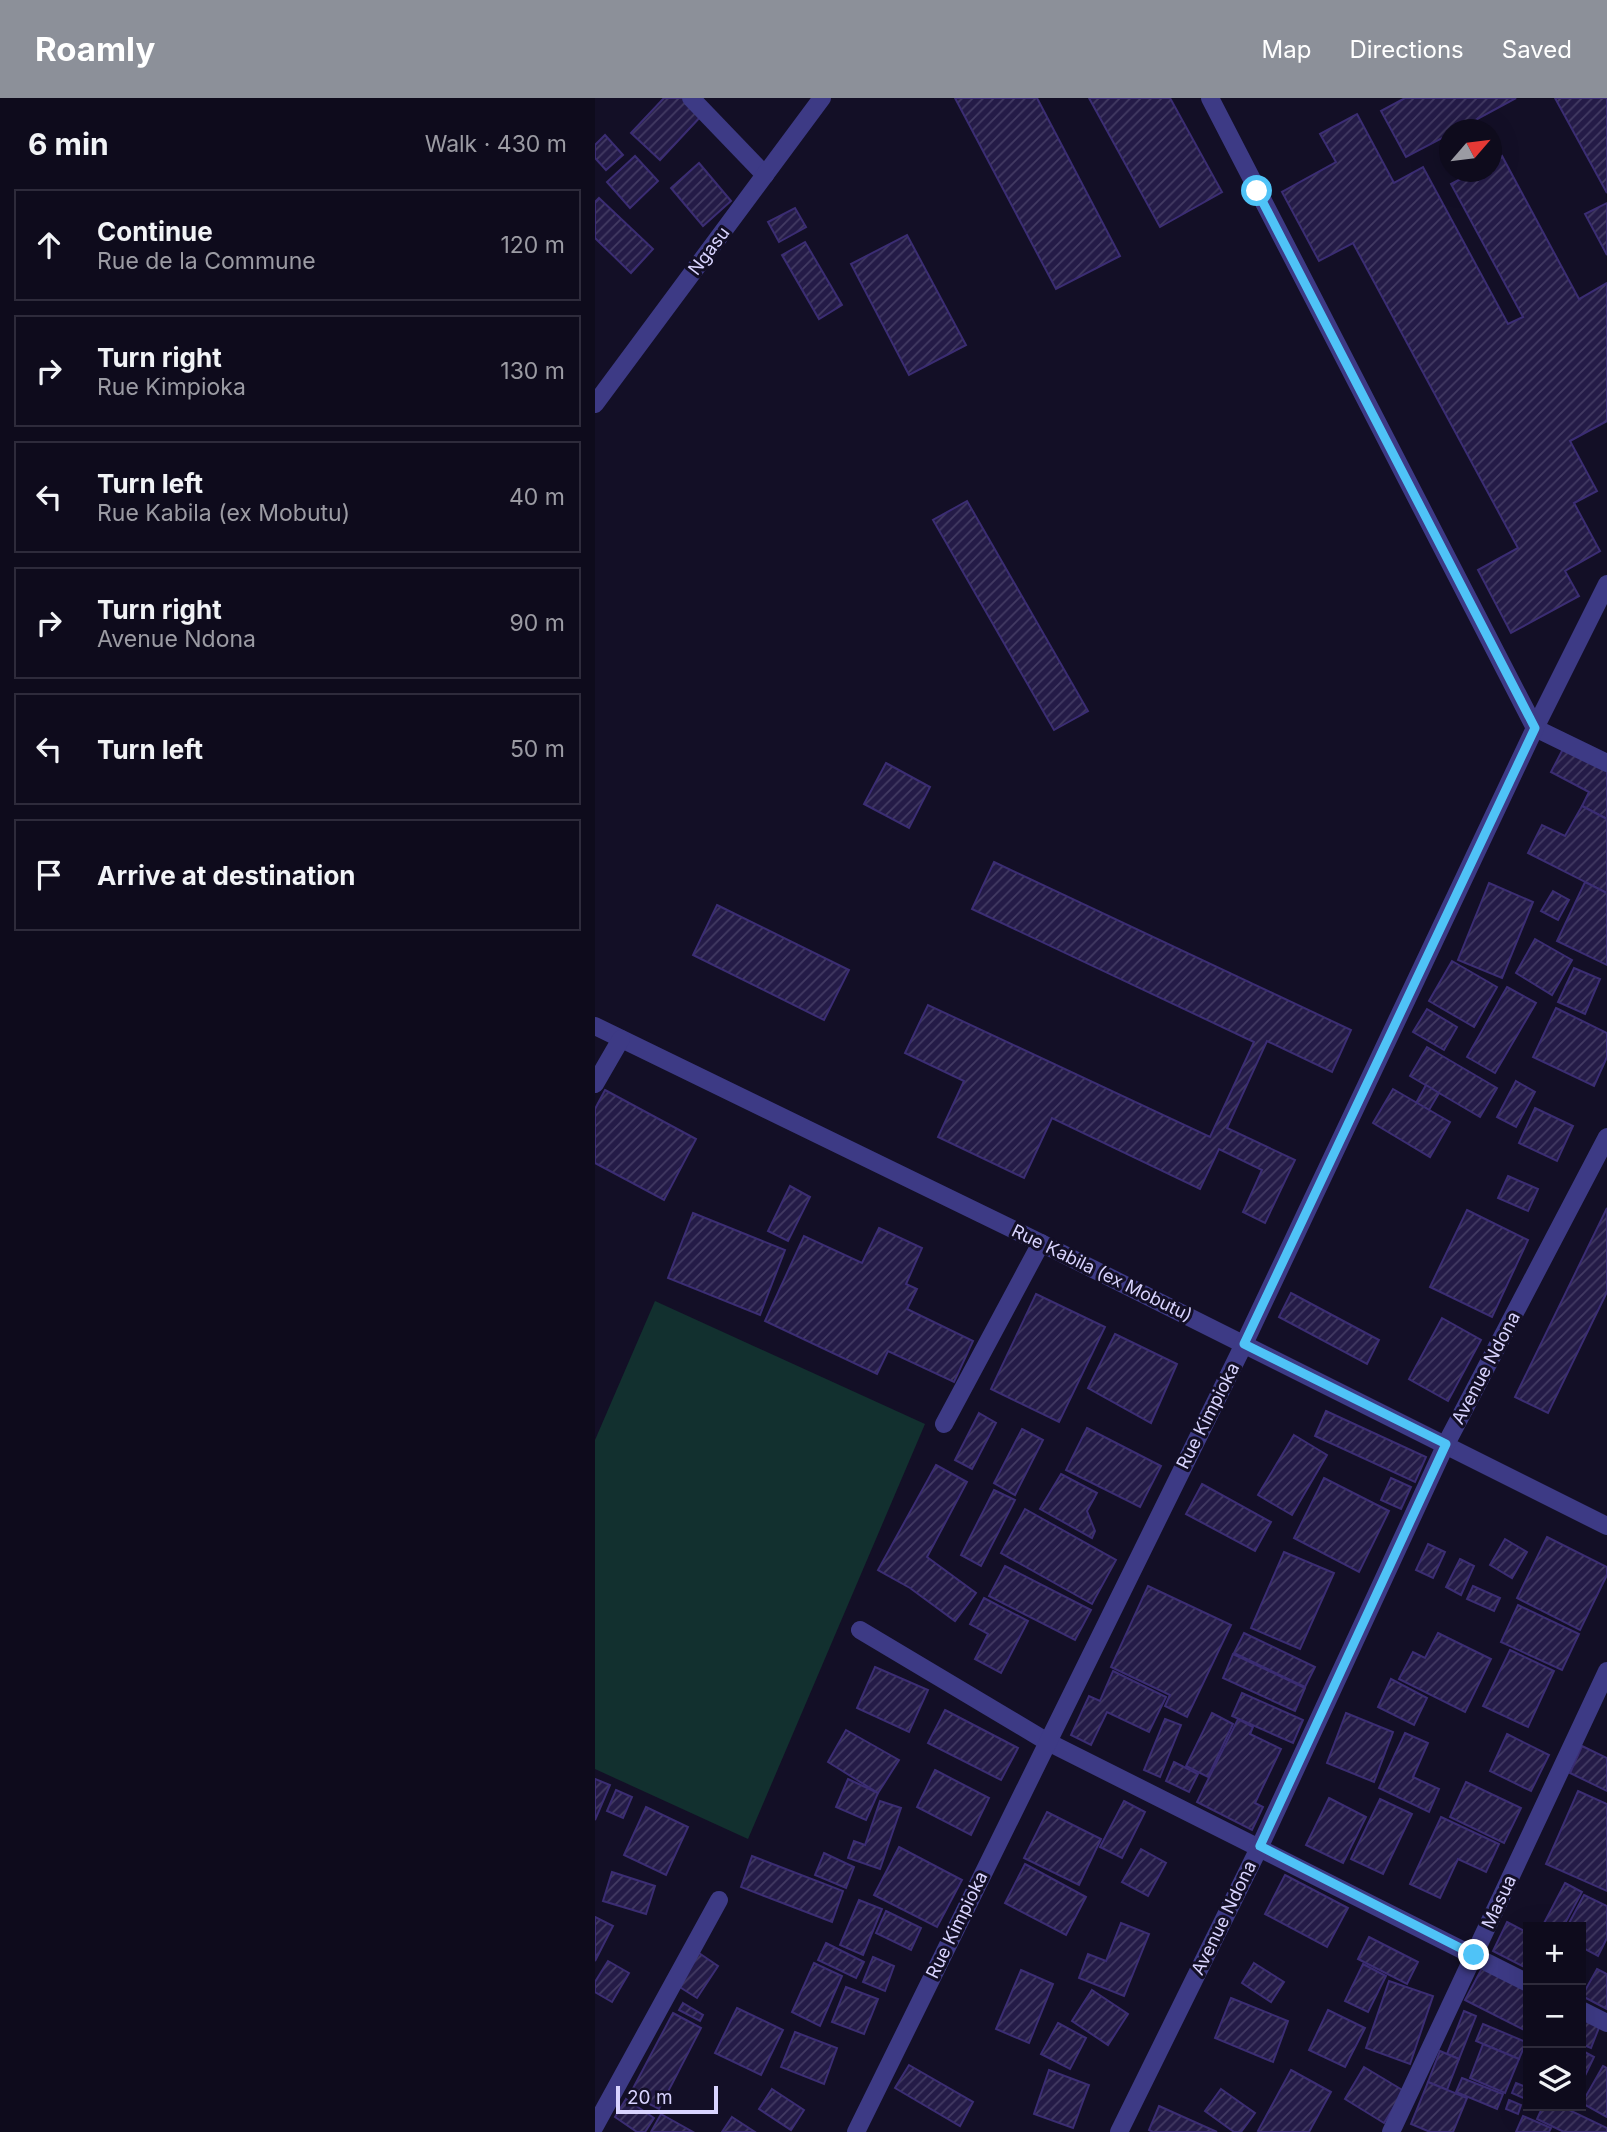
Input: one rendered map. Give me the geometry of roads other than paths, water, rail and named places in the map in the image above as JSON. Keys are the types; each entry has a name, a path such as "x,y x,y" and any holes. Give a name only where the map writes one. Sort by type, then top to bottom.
{"street":[{"path":"691,98 765,175"},
{"name":"Ngasu","path":"597,396 822,98"},
{"path":"1210,98 1535,728 1607,763"},
{"name":"Rue Kimpioka","path":"856,2132 1244,1344 1535,728 1607,584"},
{"name":"Rue Kabila (ex Mobutu)","path":"595,1026 1041,1242 1607,1526"},
{"path":"595,1084 621,1039"},
{"name":"Avenue Ndona","path":"1119,2132 1260,1846 1446,1444 1607,1138"},
{"path":"944,1424 1041,1242"},
{"path":"860,1630 1047,1741 1523,1980"},
{"name":"Masua","path":"1391,2132 1607,1671"},
{"path":"595,2126 719,1900"},
{"path":"1586,2012 1607,2023"}]}
